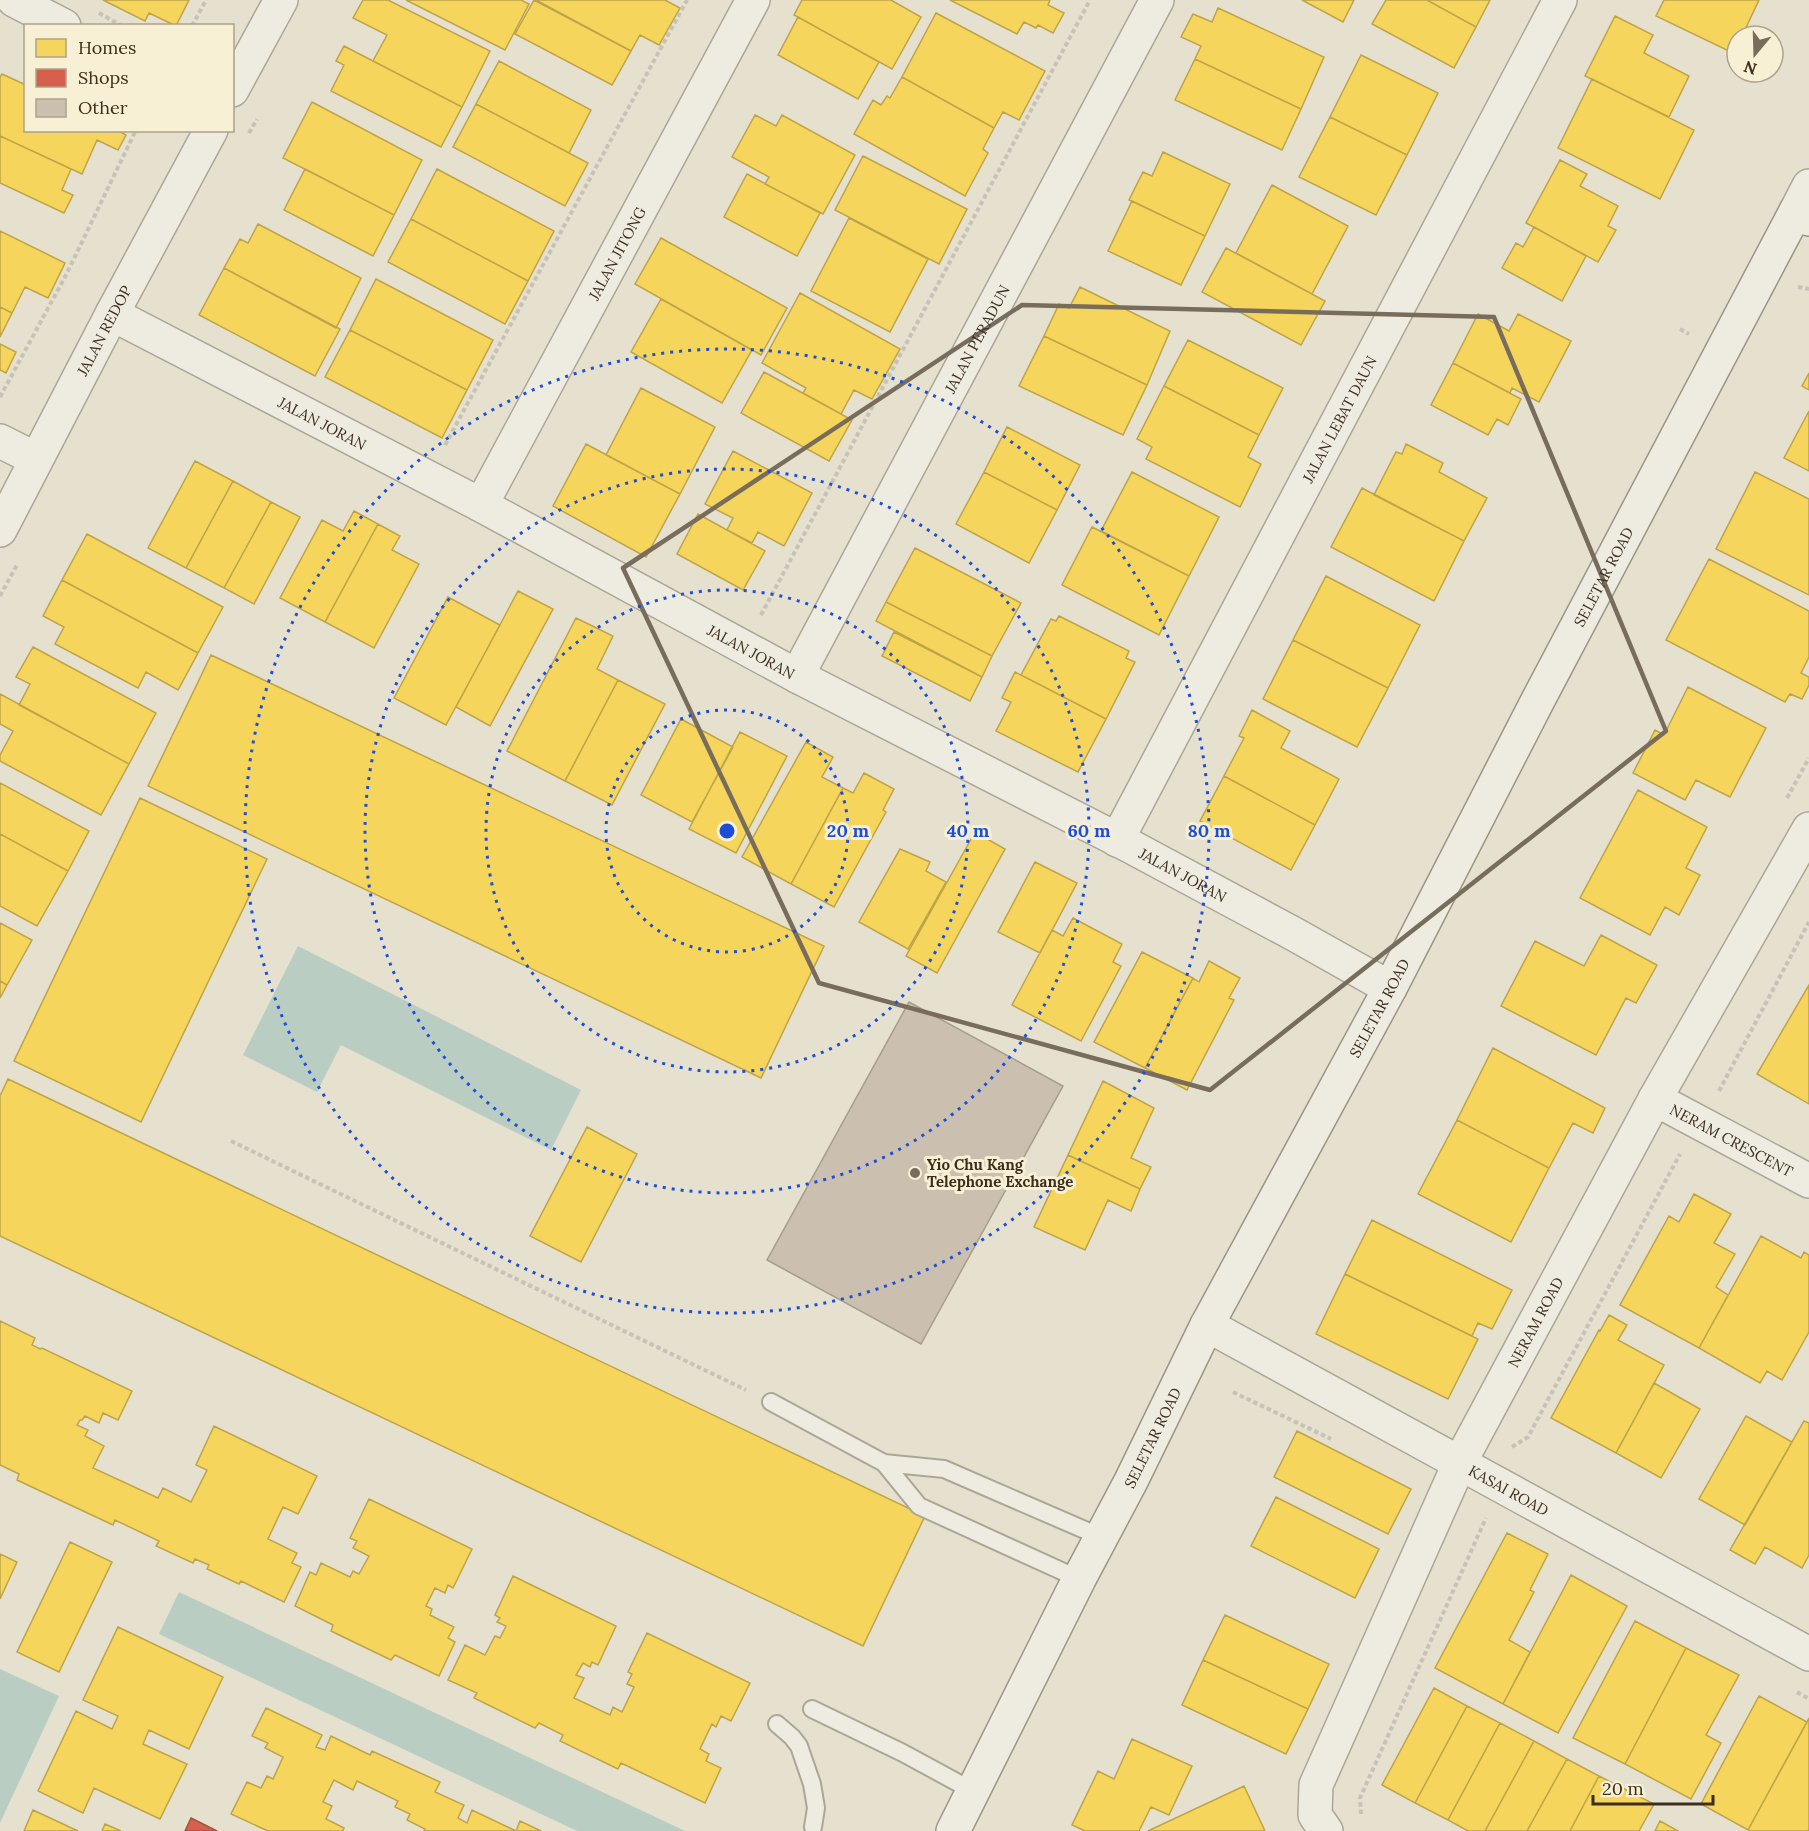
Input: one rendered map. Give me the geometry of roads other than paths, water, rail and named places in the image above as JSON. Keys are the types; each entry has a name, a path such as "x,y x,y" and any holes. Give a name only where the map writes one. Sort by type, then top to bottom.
{"street":[{"path":"14,0 60,24"},
{"path":"234,86 281,0"},
{"name":"JALAN JITONG","path":"481,505 753,0"},
{"name":"JALAN PERADUN","path":"797,676 1157,0"},
{"name":"JALAN LEBAT DAUN","path":"1117,840 1560,0"},
{"name":"JALAN REDOP","path":"0,530 210,132"},
{"name":"SELETAR ROAD","path":"953,1831 1079,1579 1131,1481 1207,1325 1390,988 1537,702 1805,205"},
{"name":"JALAN JORAN","path":"112,314 481,505 797,676 1117,840 1390,988"},
{"path":"0,441 36,459"},
{"name":"NERAM ROAD","path":"1326,1831 1315,1815 1316,1785 1460,1462 1655,1099 1809,829"},
{"name":"NERAM CRESCENT","path":"1655,1099 1809,1181"},
{"name":"KASAI ROAD","path":"1207,1325 1809,1654"}],"lane":[{"path":"771,1402 884,1463 919,1506 1079,1579"},
{"path":"884,1463 944,1469 1101,1537"},
{"path":"812,1709 903,1753 973,1791"},
{"path":"777,1724 799,1746 812,1784 816,1808 812,1830"}],"place":[{"name":"Yio Chu Kang Telephone Exchange","path":"915,1173"}]}
